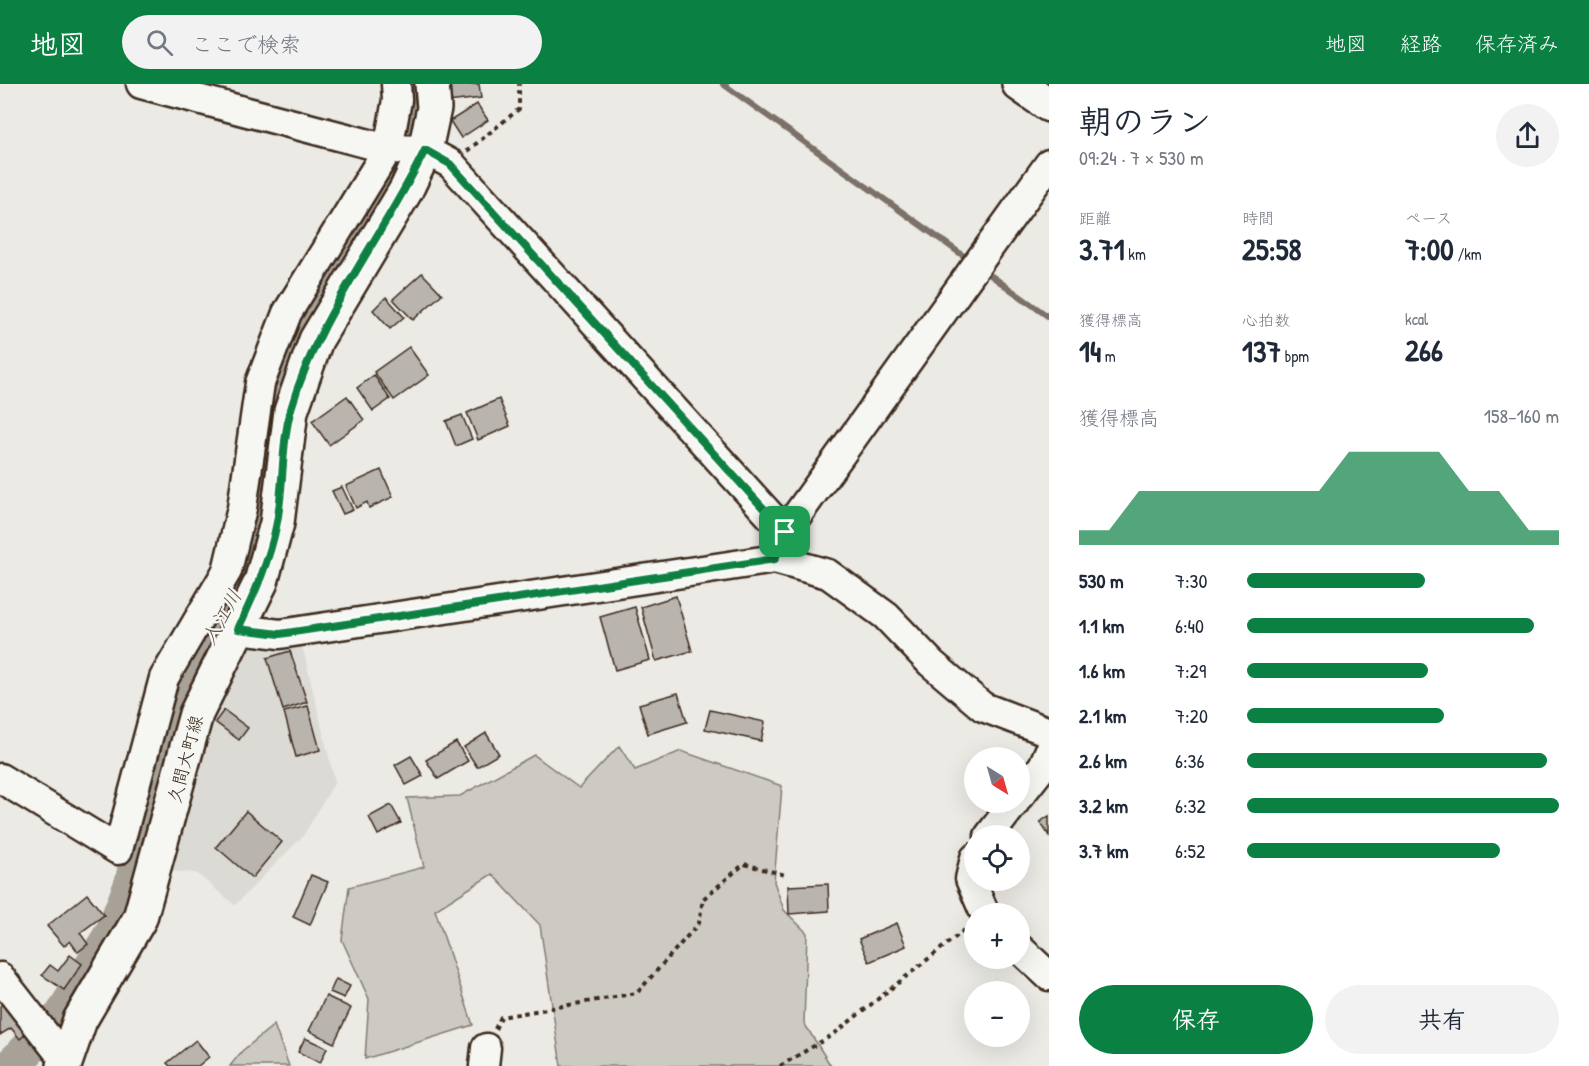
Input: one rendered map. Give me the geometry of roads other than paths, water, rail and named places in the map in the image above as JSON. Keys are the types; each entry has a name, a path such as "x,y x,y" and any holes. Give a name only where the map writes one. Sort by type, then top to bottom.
{"main road":[{"name":"久間大町線","path":"55,1048 80,1020 140,918 196,714 261,582 277,523 291,411 316,340 406,190 438,157 432,84"},
{"path":"1019,84 1049,105"}],"street":[{"path":"141,84 388,149 438,157 785,532"},
{"path":"0,778 118,850 164,678 227,572 242,508 260,383 287,313 388,149 397,100 396,84"},
{"path":"775,559 785,532 1049,164"},
{"path":"238,629 280,634 775,559 828,574 886,616 931,663 983,707 1049,732"},
{"path":"1030,782 1043,766 1049,752"},
{"path":"997,825 1007,813"},
{"path":"1030,958 1049,975"},
{"path":"0,977 55,1048"}],"waterway":[{"name":"入江川","path":"11,1066 62,1016 113,932 132,884 168,729 196,661 243,576 262,518 274,394 308,311 398,168 417,99 416,84"},
{"path":"723,84 968,259"},
{"path":"986,272 1049,317"}]}
